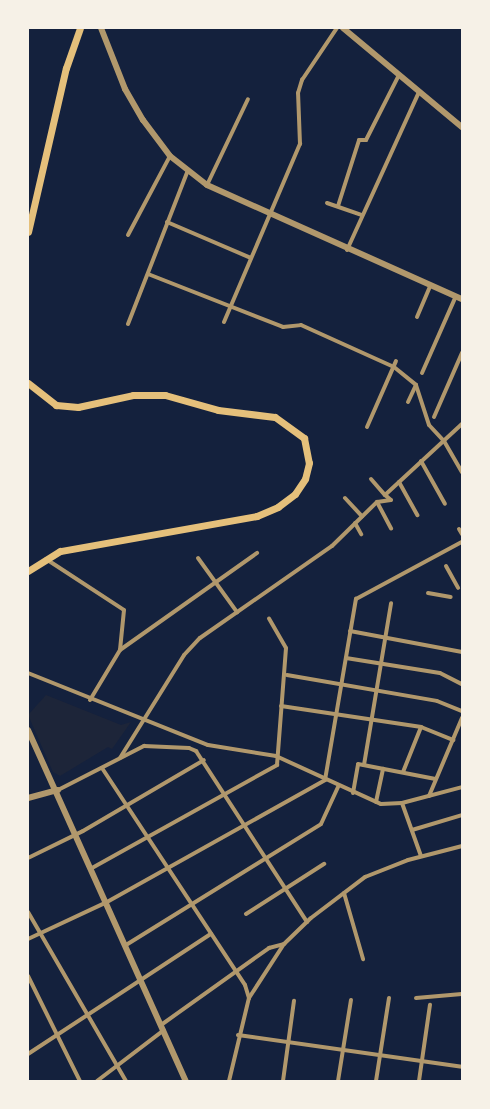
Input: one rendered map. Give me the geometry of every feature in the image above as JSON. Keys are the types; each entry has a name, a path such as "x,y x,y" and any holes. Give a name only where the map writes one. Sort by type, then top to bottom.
{"main road":[{"path":"28,232 66,68 80,28"},
{"path":"28,383 56,405 78,407 133,395 165,395 218,410 275,417 304,438 309,463 305,479 295,494 278,508 257,516 60,550 44,558 28,571"}],"street":[{"path":"100,28 125,89 170,156 207,185 347,250 459,298 422,373"},
{"path":"224,322 300,144 298,93 302,80 337,28"},
{"path":"343,28 462,127"},
{"path":"338,206 359,140 366,140 399,75"},
{"path":"347,250 419,92"},
{"path":"207,185 248,99"},
{"path":"128,235 170,156"},
{"path":"128,324 188,170"},
{"path":"327,203 362,215"},
{"path":"167,222 251,258"},
{"path":"148,274 283,327 301,325 394,367 416,385 429,425 444,441 462,472"},
{"path":"417,317 430,286"},
{"path":"434,417 462,353"},
{"path":"367,427 396,361"},
{"path":"408,402 416,385"},
{"path":"385,495 462,424"},
{"path":"421,461 445,504"},
{"path":"120,758 184,655 200,638 332,546 377,502 391,500 371,479"},
{"path":"399,482 418,515"},
{"path":"346,498 362,516"},
{"path":"377,502 391,528"},
{"path":"355,523 361,534"},
{"path":"459,529 462,534"},
{"path":"325,780 356,599 415,570 462,542"},
{"path":"90,700 120,650 257,553"},
{"path":"44,558 124,610 120,650"},
{"path":"198,558 237,612"},
{"path":"446,566 458,588"},
{"path":"428,593 451,597"},
{"path":"364,765 391,603"},
{"path":"92,868 276,765 281,706 287,675 286,648 269,618"},
{"path":"350,631 440,646 462,652"},
{"path":"346,658 440,673 462,684"},
{"path":"28,673 90,700 208,745 276,756 338,787 376,802 402,803 462,787"},
{"path":"287,675 437,701 462,711"},
{"path":"281,706 336,713 421,727 453,740"},
{"path":"429,796 462,718"},
{"path":"403,772 421,727"},
{"path":"28,730 58,790 186,1081"},
{"path":"28,798 58,790 144,746 189,748 196,751 204,760 307,922"},
{"path":"28,858 77,835 204,760"},
{"path":"353,793 358,764 436,779"},
{"path":"102,768 125,806 167,870 191,903 236,973 249,998"},
{"path":"376,802 382,769"},
{"path":"28,940 107,902 167,870 325,780"},
{"path":"126,945 191,903 322,824 338,787"},
{"path":"402,803 421,856"},
{"path":"412,830 462,816"},
{"path":"229,1081 238,1035 249,998 284,944 307,922 366,877 421,856 462,846"},
{"path":"246,914 324,864"},
{"path":"344,893 364,959"},
{"path":"28,912 89,1012 116,1065 126,1081"},
{"path":"28,1054 140,978 211,934"},
{"path":"97,1081 162,1028 269,948 284,944"},
{"path":"28,976 80,1081"},
{"path":"416,998 462,994"},
{"path":"376,1081 389,998"},
{"path":"338,1081 351,1000"},
{"path":"283,1081 294,1001"},
{"path":"419,1081 430,1005"},
{"path":"238,1035 462,1067"}],"shaded area":[{"path":"46,695 121,725 131,722 112,749 108,747 60,776 53,772 28,715"}]}
